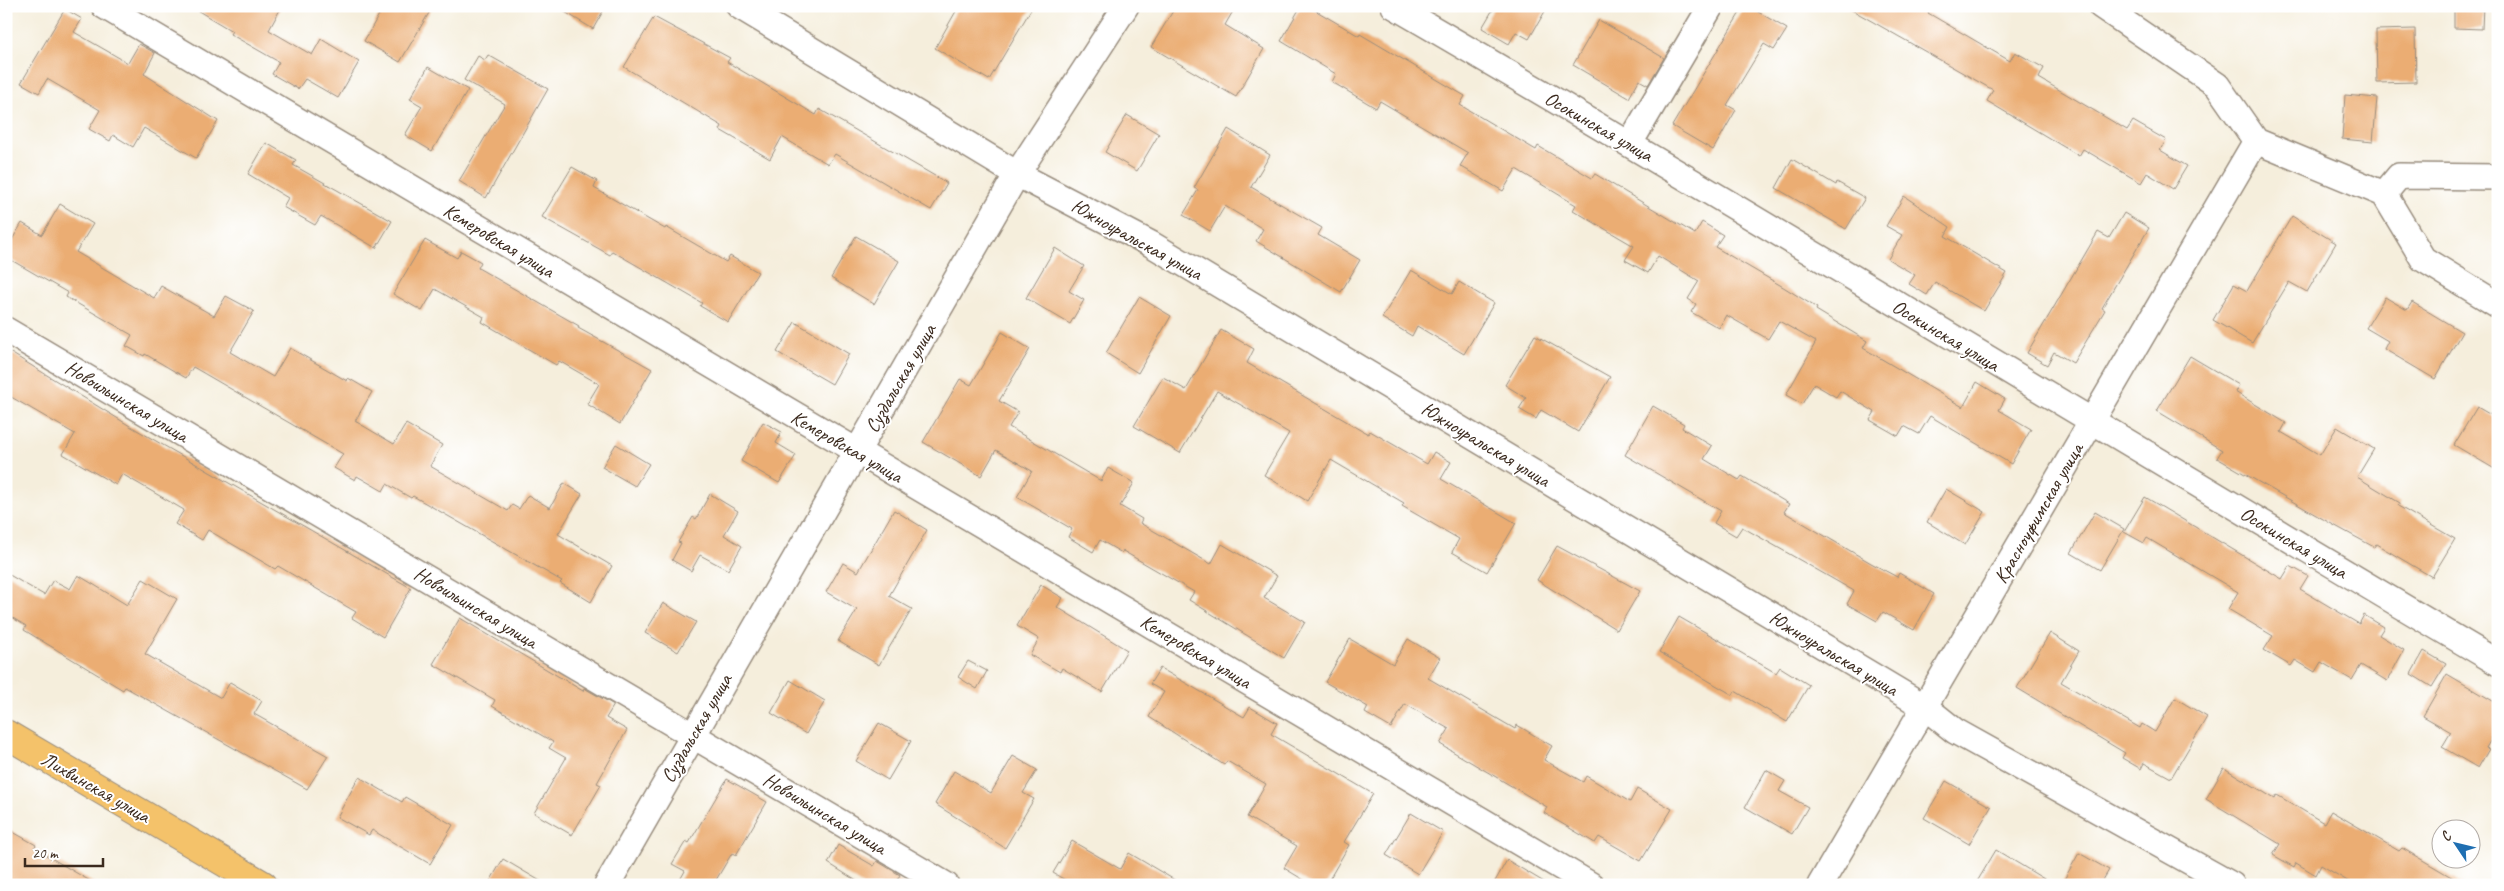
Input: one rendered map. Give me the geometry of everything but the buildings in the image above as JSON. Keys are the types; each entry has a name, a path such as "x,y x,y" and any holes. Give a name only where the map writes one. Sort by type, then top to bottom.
{"main road":[{"name":"Лихвинская улица","path":"6,734 262,885"}],"street":[{"name":"Кемеровская улица","path":"104,6 1591,885"},
{"name":"Южноуральская улица","path":"739,6 1017,174 1151,244 1925,707 1944,724 1962,735 2232,885"},
{"name":"Суздальская улица","path":"607,885 692,734 1017,174 1126,6"},
{"name":"Осокинская улица","path":"1394,6 1630,143 2091,422 2498,663"},
{"path":"1630,143 1711,6"},
{"path":"2101,6 2218,85 2256,141 2384,194 2423,259 2498,305"},
{"name":"Красноуфимская улица","path":"1820,885 2256,141"},
{"path":"2384,194 2399,176 2498,178"},
{"name":"Новоильинская улица","path":"6,330 946,885"}]}
